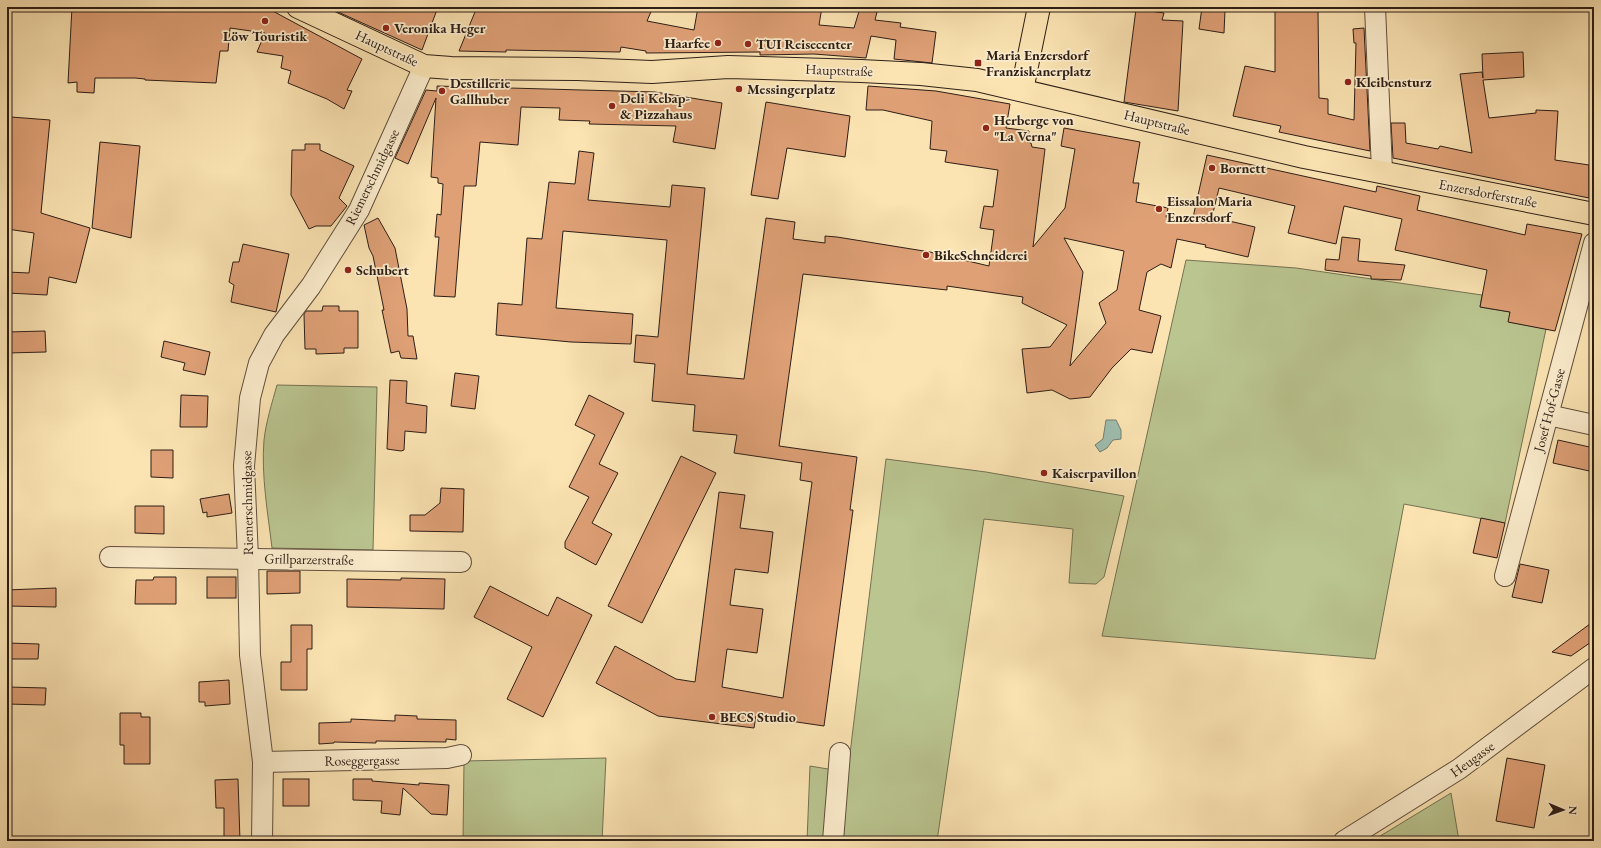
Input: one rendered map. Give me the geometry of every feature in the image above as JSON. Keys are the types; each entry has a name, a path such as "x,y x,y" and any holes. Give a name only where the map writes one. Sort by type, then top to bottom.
{"main road":[{"name":"Hauptstraße","path":"301,7 424,66 451,68 577,69 652,72 728,67 921,74 977,80 1304,157 1382,171"},
{"path":"1022,90 1039,7"},
{"name":"Enzersdorferstraße","path":"1382,171 1594,214"}],"street":[{"path":"1375,7 1382,171"},
{"name":"Riemerschmidgasse","path":"262,841 263,762 250,655 244,466 250,398 259,363 274,335 311,286 359,210 424,66"},
{"name":"Josef Hof-Gasse","path":"1505,576 1594,243"},
{"path":"1548,415 1594,425"},
{"name":"Grillparzerstraße","path":"110,557 461,562"},
{"name":"Heugasse","path":"1344,841 1459,769 1594,668"},
{"path":"833,841 840,754"},
{"name":"Roseggergasse","path":"263,762 447,758 461,755"}],"green space":[{"path":"1186,260 1296,268 1482,295 1480,307 1510,312 1509,322 1546,329 1505,523 1404,504 1375,659 1102,636"},
{"path":"277,385 377,387 373,550 272,548 265,494 263,453 266,426"},
{"path":"886,459 986,472 1124,496 1104,577 1096,584 1069,583 1073,529 984,519 937,841 840,841"},
{"path":"606,758 602,841 463,841 464,761"},
{"path":"810,766 834,770 825,841 807,841"},
{"path":"1451,793 1459,841 1372,841"}],"shaded area":[{"path":"1106,420 1116,420 1121,430 1121,439 1113,440 1107,448 1100,452 1095,445 1103,439"}],"building":[{"path":"72,7 259,7 269,9 362,59 347,90 352,91 344,109 327,99 288,83 291,71 281,68 283,56 257,52 265,33 230,28 228,51 220,51 216,83 145,80 135,78 95,78 94,93 77,92 77,82 68,83"},
{"path":"327,7 438,7 422,50"},
{"path":"477,7 653,7 647,21 694,30 698,7 822,7 819,25 854,28 860,8 877,12 875,20 901,23 900,27 936,32 932,63 894,59 896,40 871,36 866,58 814,54 760,55 760,52 646,53 646,51 621,47 620,52 506,50 506,52 459,51"},
{"path":"1202,7 1225,10 1224,33 1199,29"},
{"path":"1136,9 1164,13 1162,20 1183,21 1178,111 1124,102"},
{"path":"1275,11 1318,11 1319,98 1328,99 1328,114 1354,120 1356,43 1354,43 1353,29 1364,28 1370,151 1279,132 1281,126 1233,116 1245,66 1275,72"},
{"path":"1523,52 1524,77 1483,80 1489,118 1536,113 1536,110 1558,111 1555,160 1589,165 1589,198 1393,158 1391,123 1405,123 1406,143 1438,149 1440,146 1472,153 1460,74 1482,72 1483,78 1482,54"},
{"path":"437,86 655,92 722,103 715,149 673,142 676,126 589,124 590,121 559,120 560,108 521,107 518,145 480,142 476,186 464,186 455,297 434,296 439,237 435,237 437,214 441,215 443,184 438,183 438,178 431,177 436,98 408,164 395,158 426,90 437,91"},
{"path":"868,86 936,91 1010,104 1006,128 1029,131 1027,142 1031,143 1032,147 1045,149 1033,247 1065,208 1075,149 1061,146 1064,128 1140,142 1133,183 1139,183 1136,202 1168,208 1166,217 1192,222 1207,155 1376,192 1377,186 1420,196 1417,210 1525,235 1527,224 1582,234 1555,331 1508,322 1510,312 1480,307 1487,270 1395,250 1402,219 1344,206 1336,244 1288,233 1295,206 1219,188 1212,217 1255,227 1248,257 1205,247 1206,245 1177,239 1171,268 1161,264 1147,272 1139,310 1161,316 1152,353 1131,349 1112,368 1090,397 1070,399 1052,390 1027,393 1022,349 1050,347 1067,325 1022,303 1023,297 947,286 947,290 803,274 779,446 857,457 850,510 853,510 824,726 756,716 754,728 658,716 596,683 615,646 676,679 695,682 719,492 745,495 740,528 773,532 768,573 735,569 730,605 763,609 757,653 727,649 722,687 783,698 812,482 800,480 802,463 734,453 737,435 693,431 695,405 652,401 655,364 634,362 636,335 658,337 667,240 563,231 556,308 633,314 631,344 571,342 496,335 498,303 522,305 527,238 542,239 549,182 575,184 579,151 594,153 588,200 670,207 672,185 705,188 687,374 744,379 766,218 795,222 793,239 825,243 825,236 837,237 930,252 989,266 994,230 980,228 984,206 993,207 998,170 945,162 947,151 930,149 932,121 883,110 866,110","holes":["1064,238 1124,251 1117,290 1099,303 1106,323 1070,366 1083,272"]},
{"path":"766,102 850,116 845,157 787,148 778,199 751,195"},
{"path":"11,117 50,120 41,213 90,228 76,283 49,277 47,295 7,293 7,272 29,273 34,233 7,229 7,157"},
{"path":"100,142 140,146 131,238 92,228"},
{"path":"305,144 320,144 320,150 354,166 339,198 347,206 331,226 316,226 309,229 291,195 292,150 305,150"},
{"path":"378,218 395,248 407,309 408,336 413,336 417,359 401,358 399,351 391,353 373,256 369,248 364,225"},
{"path":"1342,237 1360,239 1358,261 1405,265 1401,280 1371,279 1371,276 1325,270 1326,259 1339,260"},
{"path":"243,244 289,254 276,312 231,302 234,285 229,282 233,262 239,262"},
{"path":"323,306 339,306 339,311 358,311 358,348 344,348 344,353 316,354 316,349 305,349 304,314 306,311 322,311"},
{"path":"45,331 46,352 7,353 7,332"},
{"path":"164,341 210,352 205,375 183,370 185,363 161,357"},
{"path":"455,373 479,376 475,409 451,406"},
{"path":"390,380 407,381 406,403 427,406 426,433 405,431 404,450 401,451 387,449"},
{"path":"181,395 208,396 207,427 180,427"},
{"path":"589,395 624,413 599,464 618,473 592,523 612,534 596,565 565,548 565,542 589,497 569,487 595,435 575,425"},
{"path":"1558,440 1594,448 1594,472 1553,463"},
{"path":"151,450 173,450 173,478 151,477"},
{"path":"681,456 716,473 642,623 608,606"},
{"path":"441,488 464,489 463,532 410,531 410,515 425,515 440,503"},
{"path":"229,494 232,513 207,517 207,512 203,513 200,499"},
{"path":"135,506 164,506 164,534 135,533"},
{"path":"1481,518 1505,523 1497,558 1473,553"},
{"path":"1520,564 1549,570 1542,603 1512,597"},
{"path":"267,571 300,571 300,593 267,594"},
{"path":"154,577 176,577 176,604 135,604 136,580 153,580"},
{"path":"207,577 236,577 236,598 207,598"},
{"path":"401,578 445,579 444,609 347,607 347,579 401,580"},
{"path":"490,586 548,616 557,597 592,615 543,717 507,699 532,647 474,617"},
{"path":"56,588 56,607 7,606 7,590"},
{"path":"1594,621 1594,640 1571,656 1552,652"},
{"path":"291,625 312,625 312,649 307,649 307,690 281,690 281,662 291,662"},
{"path":"7,643 39,644 38,659 7,659"},
{"path":"229,680 230,704 205,706 205,702 199,702 199,682"},
{"path":"7,687 46,688 45,705 7,704"},
{"path":"120,713 141,713 141,717 150,717 150,764 124,764 124,745 120,745"},
{"path":"395,715 417,716 417,719 456,720 456,740 446,739 446,742 376,741 376,743 334,742 319,744 319,723 351,722 351,719 395,721"},
{"path":"1507,758 1545,765 1534,828 1496,821"},
{"path":"238,779 240,841 224,841 224,808 216,808 215,780"},
{"path":"283,779 309,779 309,806 283,806"},
{"path":"353,779 372,779 372,781 419,785 419,783 449,785 447,815 431,814 403,788 400,815 381,813 382,801 353,800"}],"place":[{"name":"Löw Touristik","path":"265,21"},
{"name":"Veronika Heger","path":"386,28"},
{"name":"Haarfee","path":"718,43"},
{"name":"TUI Reisecenter","path":"748,44"},
{"name":"Maria Enzersdorf Franziskanerplatz","path":"978,63"},
{"name":"Kleibensturz","path":"1348,82"},
{"name":"Messingerplatz","path":"739,89"},
{"name":"Destillerie Gallhuber","path":"442,91"},
{"name":"Deli Kebap- & Pizzahaus","path":"612,106"},
{"name":"Herberge von \"La Verna\"","path":"986,128"},
{"name":"Bornett","path":"1212,168"},
{"name":"Eissalon Maria Enzersdorf","path":"1159,209"},
{"name":"BikeSchneiderei","path":"926,255"},
{"name":"Schubert","path":"348,270"},
{"name":"Kaiserpavillon","path":"1044,473"},
{"name":"BECS Studio","path":"712,717"}]}
